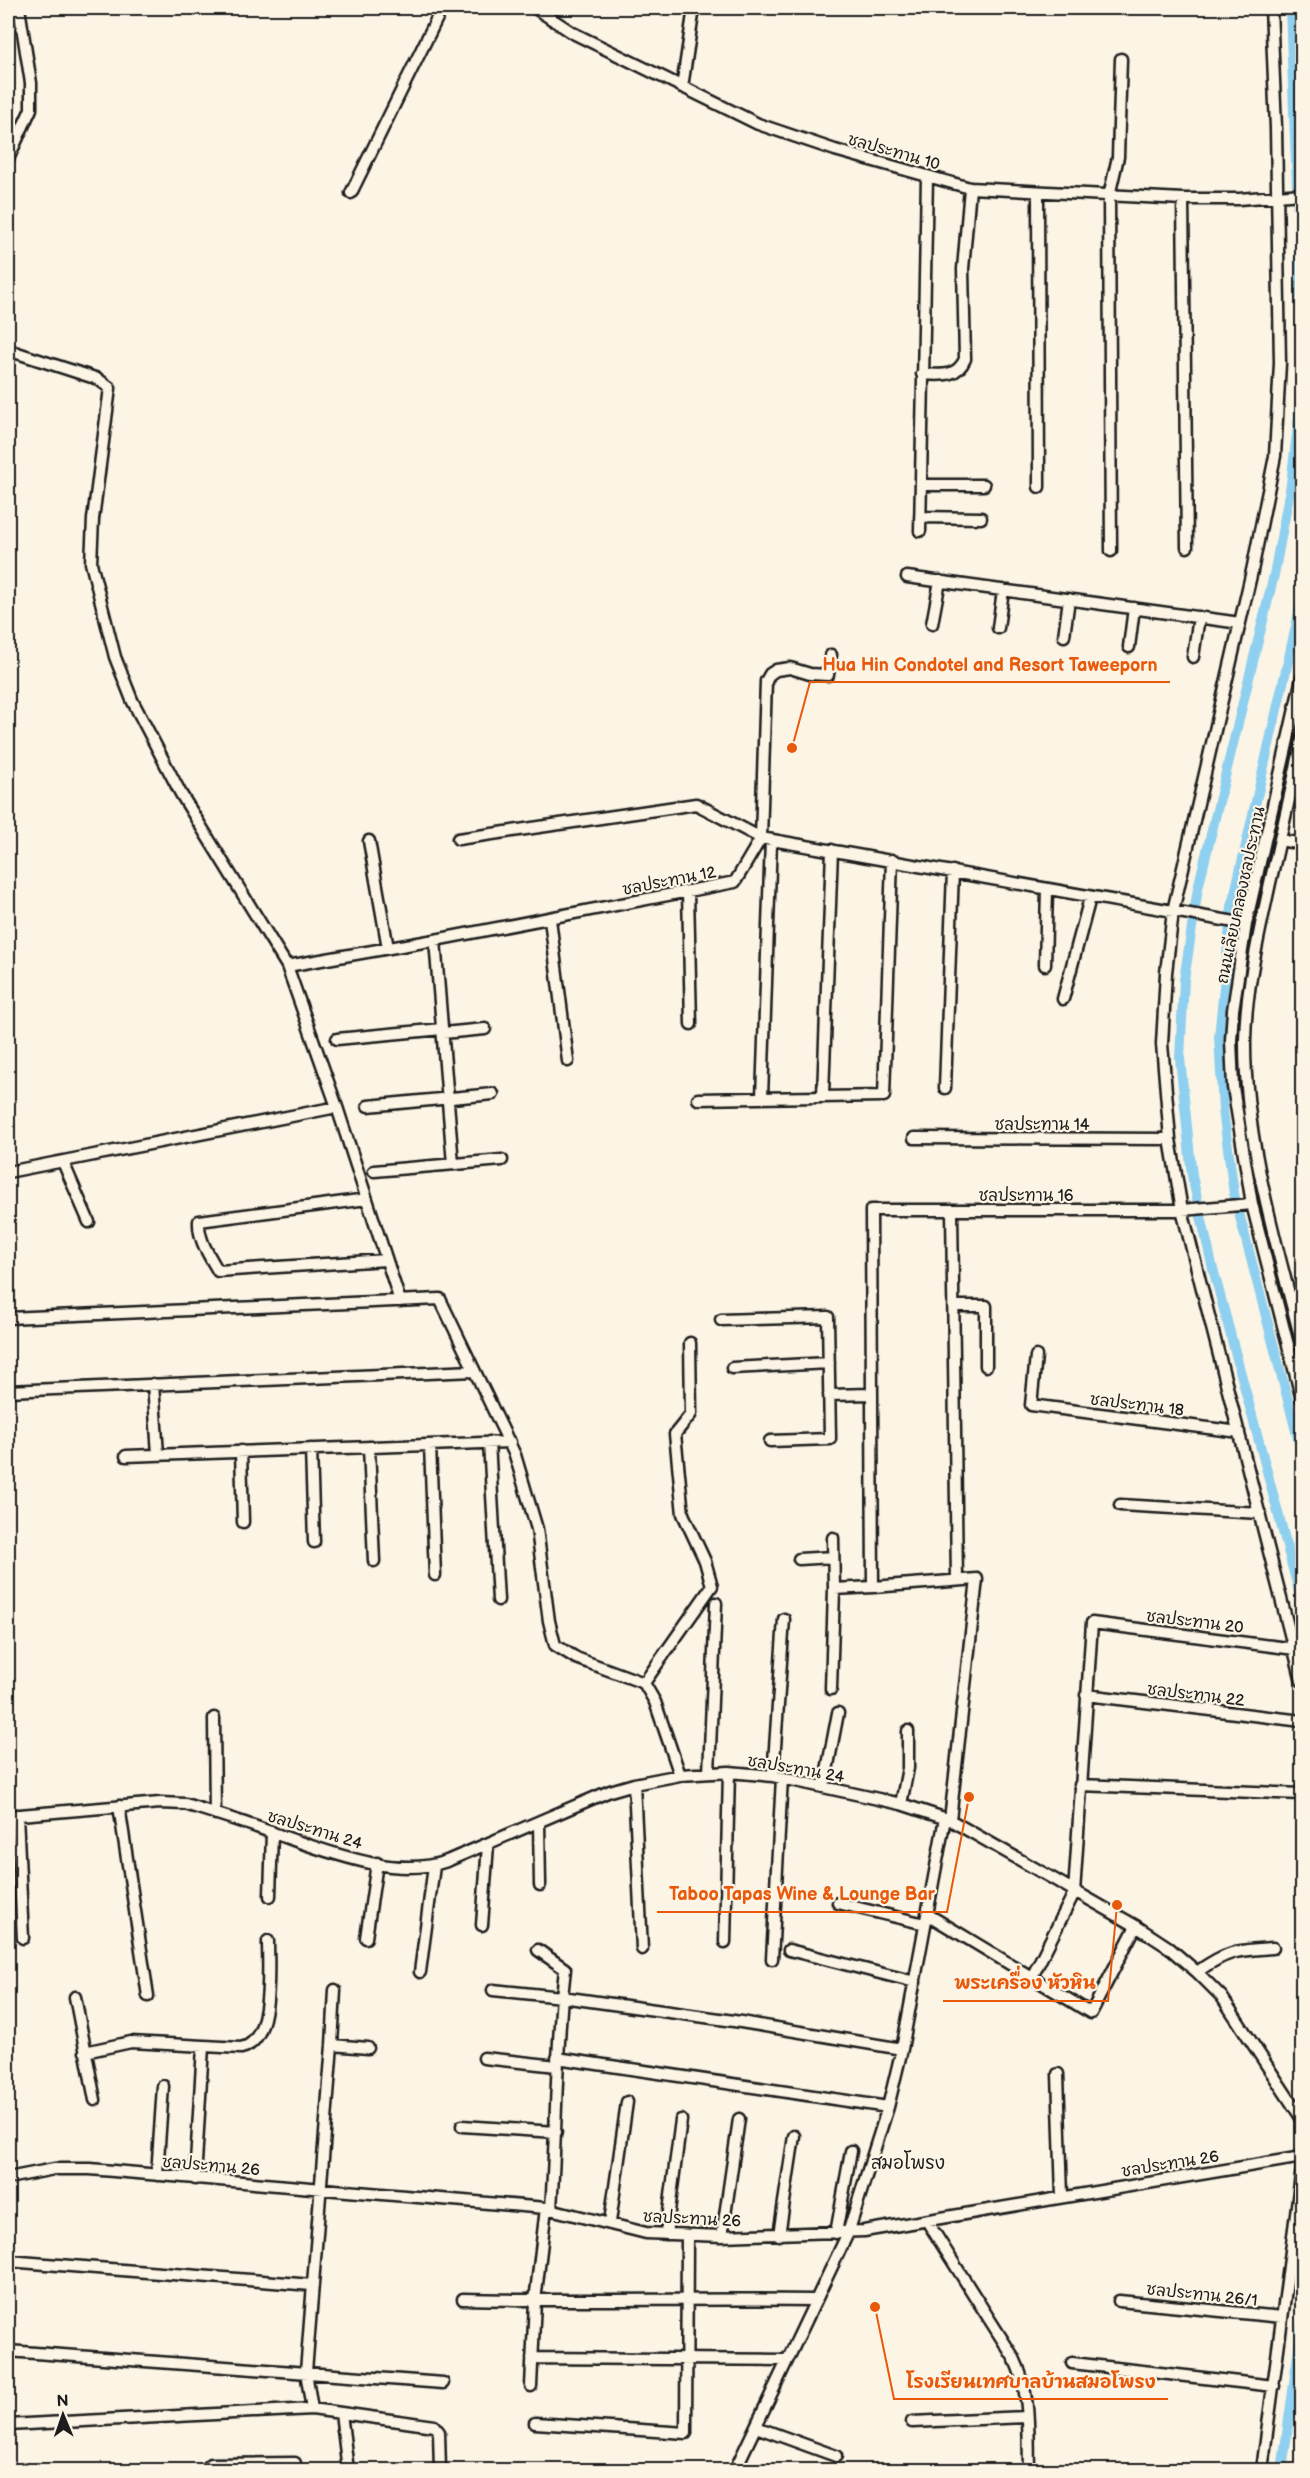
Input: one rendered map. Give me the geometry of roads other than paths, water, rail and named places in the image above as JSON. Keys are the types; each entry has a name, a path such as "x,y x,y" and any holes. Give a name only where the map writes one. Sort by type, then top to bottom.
{"street":[{"path":"8,159 31,108 31,83 19,8"},
{"path":"351,193 441,8"},
{"name":"ชลประทาน 10","path":"535,8 573,33 758,124 927,177 970,188 1183,199 1239,199 1302,194"},
{"path":"682,87 694,8"},
{"path":"1271,8 1281,363 1275,456 1240,623 1173,910 1166,973 1162,1044 1170,1139 1182,1210 1302,1681"},
{"path":"1111,552 1109,196 1118,156 1121,59"},
{"path":"920,531 927,177"},
{"path":"922,374 952,374 960,368 965,359 963,269 970,188"},
{"path":"1038,192 1039,487"},
{"path":"1183,199 1187,547"},
{"path":"8,350 98,379 110,388 93,519 92,563 115,657 132,700 181,794 287,966 337,1107 400,1301"},
{"path":"922,485 984,485"},
{"path":"921,517 981,518"},
{"path":"907,577 1240,623"},
{"path":"932,624 940,581"},
{"path":"998,628 1003,590"},
{"path":"1064,636 1069,599"},
{"path":"1129,646 1134,608"},
{"path":"1193,657 1199,617"},
{"path":"762,1097 766,681 770,674 784,668 828,675 831,655"},
{"name":"ถนนเลียบคลองชลประทาน","path":"1302,678 1246,924 1233,1010 1231,1040 1233,1087 1252,1204 1302,1400"},
{"name":"ถนนเลียบคลองชลประทาน","path":"1302,740 1251,975 1245,1041 1247,1086 1267,1205 1302,1344"},
{"path":"458,839 696,804 766,839 1246,924"},
{"name":"ชลประทาน 12","path":"287,966 550,919 735,882 766,839"},
{"path":"1280,840 1302,844"},
{"path":"369,841 388,948"},
{"path":"823,1095 832,850"},
{"path":"698,1099 823,1095 884,1096 892,860"},
{"path":"945,1088 953,871"},
{"path":"1045,965 1047,890"},
{"path":"688,892 691,1024"},
{"path":"1063,999 1090,898"},
{"path":"550,919 568,1060"},
{"path":"435,940 453,1164"},
{"path":"337,1039 485,1029"},
{"path":"368,1106 493,1094"},
{"path":"8,1172 337,1107"},
{"name":"ชลประทาน 14","path":"914,1138 1170,1139"},
{"path":"374,1171 502,1160"},
{"path":"63,1162 89,1222"},
{"path":"367,1199 200,1221 199,1230 204,1246 218,1271 386,1260"},
{"name":"ชลประทาน 16","path":"872,1394 871,1210 1182,1210 1252,1204"},
{"path":"952,1211 957,1580"},
{"path":"8,1318 440,1299 510,1442 537,1529 549,1621 555,1645 576,1658 644,1683 655,1702 680,1775"},
{"path":"954,1306 986,1306 986,1366"},
{"path":"721,1320 828,1317 830,1439 770,1442"},
{"path":"644,1683 712,1586 705,1560 683,1514 675,1434 691,1414 690,1343"},
{"name":"ชลประทาน 18","path":"1036,1356 1031,1405 1239,1432"},
{"path":"732,1368 829,1363"},
{"path":"8,1391 474,1371"},
{"path":"153,1384 158,1454"},
{"path":"829,1395 872,1394 873,1587"},
{"path":"489,1442 498,1600"},
{"path":"126,1455 510,1442"},
{"path":"430,1445 435,1575"},
{"path":"369,1447 374,1561"},
{"path":"311,1449 314,1542"},
{"path":"241,1451 243,1522"},
{"path":"1120,1505 1260,1513"},
{"path":"831,1689 833,1538"},
{"path":"799,1559 833,1557"},
{"path":"735,2470 814,2300 842,2233 888,2107 902,2049 947,1819 977,1579 834,1589"},
{"path":"709,1773 716,1603"},
{"path":"772,1959 784,1619"},
{"name":"ชลประทาน 20","path":"1086,1695 1092,1623 1295,1649"},
{"path":"1031,1979 1074,1893 1086,1695"},
{"name":"ชลประทาน 22","path":"1086,1695 1302,1721"},
{"path":"824,1786 838,1713"},
{"path":"214,1718 215,1814"},
{"path":"902,1804 908,1767 908,1731"},
{"path":"725,1942 729,1772"},
{"name":"ชลประทาน 24","path":"12,1816 160,1803 185,1804 327,1852 397,1867 434,1866 488,1845 610,1791 680,1775 729,1772 778,1777 902,1804 947,1819 1074,1893 1136,1926 1168,1947 1222,1997 1302,2119"},
{"path":"634,1784 642,1949"},
{"path":"1080,1785 1302,1794"},
{"path":"119,1806 148,1996"},
{"path":"12,1816 23,1938"},
{"path":"539,1822 540,1885"},
{"path":"270,1896 272,1832"},
{"path":"482,1925 488,1845"},
{"path":"366,1938 377,1863"},
{"path":"420,1972 434,1866"},
{"path":"838,1903 926,1919 1091,2013 1136,1926"},
{"path":"85,2052 131,2042 250,2047 255,2042 267,2012 268,1941"},
{"path":"1197,1972 1219,1956 1236,1950 1273,1948"},
{"path":"531,2386 535,2301 549,2208 556,2132 557,2062 565,1969 538,1950"},
{"path":"789,1950 915,1982"},
{"path":"312,2409 306,2373 332,2045 334,1990"},
{"path":"493,1990 562,1997 741,2022 902,2049"},
{"path":"75,1997 95,2100"},
{"path":"332,2045 368,2048"},
{"path":"195,2179 203,2046"},
{"path":"8,2052 10,2067"},
{"path":"484,2058 557,2062 888,2107"},
{"path":"1058,2074 1062,2196"},
{"path":"157,2175 163,2085"},
{"path":"610,2223 627,2103"},
{"path":"666,2234 681,2120"},
{"path":"722,2236 740,2120"},
{"path":"462,2126 556,2132"},
{"path":"779,2235 794,2136"},
{"path":"842,2233 851,2151"},
{"name":"ชลประทาน 26","path":"8,2178 72,2168 549,2208 646,2233 722,2236 842,2233 927,2221 1062,2196 1302,2157"},
{"path":"1262,2470 1302,2168"},
{"path":"927,2221 1014,2358 1022,2375 1027,2417 1029,2470"},
{"path":"535,2422 686,2433 687,2236"},
{"path":"8,2261 312,2285"},
{"path":"463,2299 814,2300"},
{"name":"ชลประทาน 26/1","path":"1119,2301 1282,2317"},
{"path":"8,2351 443,2383"},
{"path":"532,2358 787,2360"},
{"path":"1072,2363 1274,2386"},
{"path":"8,2425 312,2409 341,2412 434,2426 439,2432 440,2470"},
{"path":"341,2412 348,2470"},
{"path":"912,2422 1027,2417"},
{"path":"756,2427 836,2456"},
{"path":"205,2470 211,2464 257,2467 295,2463"}],"waterway":[{"path":"1290,8 1302,318"},
{"path":"1302,333 1301,399 1291,484 1274,575 1198,888 1184,980 1180,1058 1192,1176 1212,1265 1302,1603"},
{"path":"1302,600 1232,906 1219,1037 1223,1110 1234,1194 1302,1454"},
{"path":"1282,2470 1302,2325"}],"place":[{"name":"Hua Hin Condotel and Resort Taweeporn","path":"792,748"},
{"name":"Taboo Tapas Wine & Lounge Bar","path":"969,1797"},
{"name":"พระเครื่อง หัวหิน","path":"1117,1905"},
{"name":"โรงเรียนเทศบาลบ้านสมอโพรง","path":"875,2307"}],"district":[{"name":"สมอโพรง","path":"908,2163"}]}
